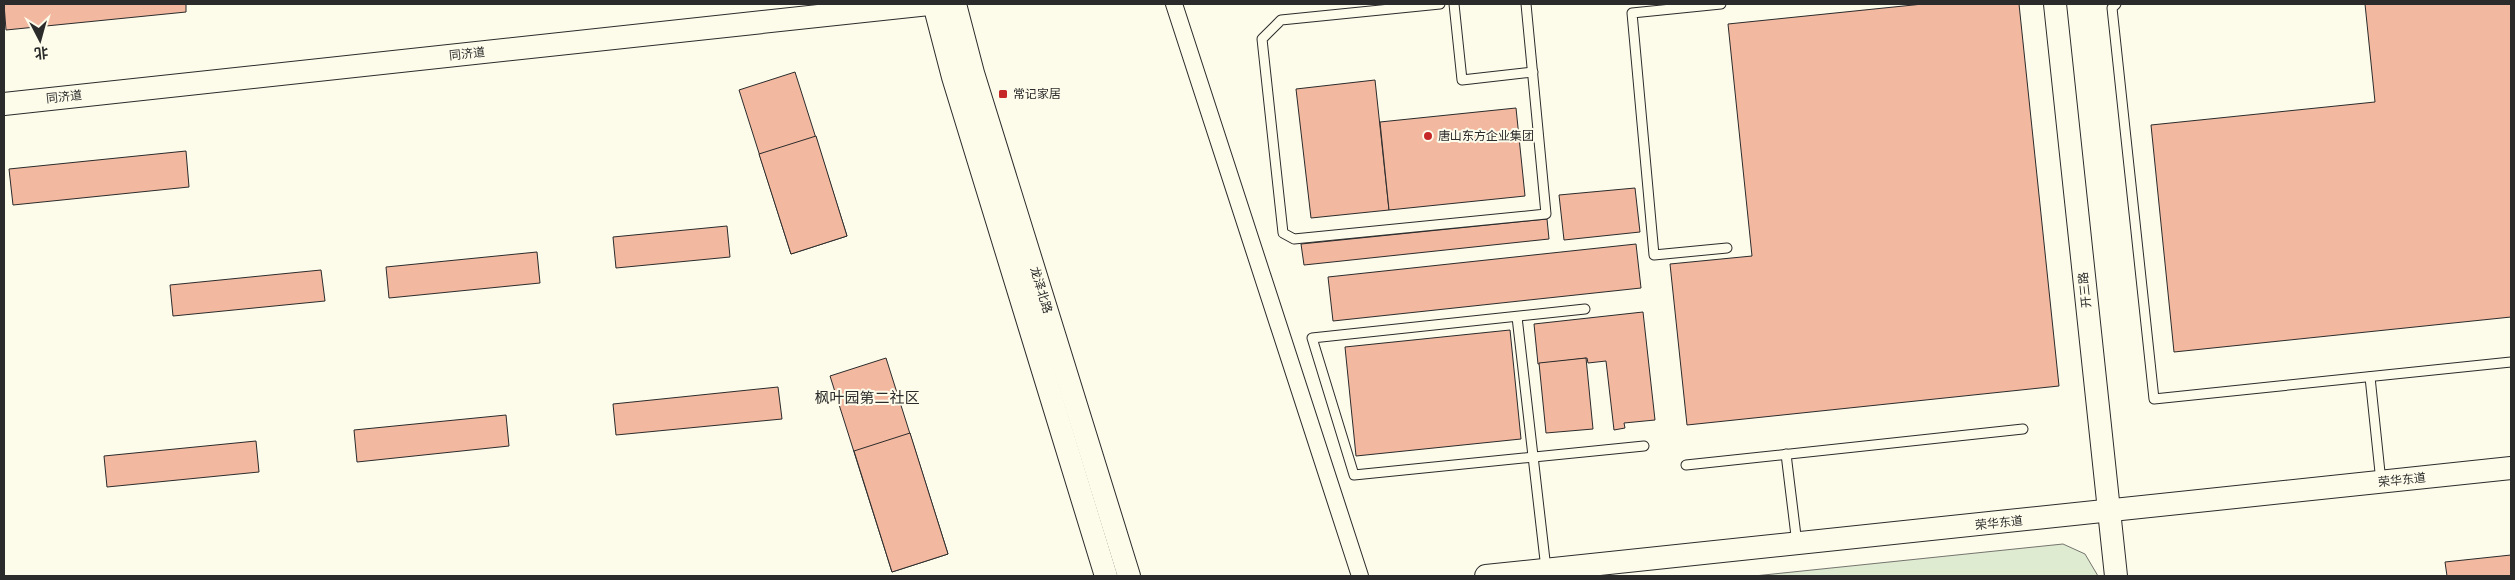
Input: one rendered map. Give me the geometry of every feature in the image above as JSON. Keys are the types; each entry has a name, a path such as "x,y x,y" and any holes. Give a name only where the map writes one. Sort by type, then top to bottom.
{"street":[{"name":"同济道","path":"4,104 929,4"},
{"name":"龙泽北路","path":"934,4 953,77 1106,576"},
{"name":"龙泽北路","path":"955,4 973,72 1129,576"},
{"path":"1174,4 1360,576"},
{"name":"开三路","path":"2055,4 2116,576"},
{"name":"荣华东道","path":"1486,576 1546,570 1604,570 1797,544 2511,468"}],"lane":[{"path":"1440,4 1408,5 1281,20 1262,39 1283,234 1294,239 1546,214 1534,72 1526,4"},
{"path":"1454,4 1462,80 1534,72"},
{"path":"1721,4 1632,13 1654,255 1726,248"},
{"path":"2116,4 2112,8 2154,399 2511,362"},
{"path":"1585,309 1312,338 1354,475 1644,446"},
{"path":"1517,316 1546,570"},
{"path":"2370,377 2381,482"},
{"path":"1686,465 2023,429"},
{"path":"1786,454 1797,544"}],"green space":[{"path":"2063,544 2085,554 2098,576 1754,576"}],"building":[{"path":"4,4 186,4 186,12 6,30"},
{"path":"1923,4 2019,4 2059,386 1687,425 1670,264 1752,256 1728,24"},
{"path":"2365,4 2511,4 2511,317 2174,352 2151,125 2375,102"},
{"path":"795,72 847,236 791,254 739,90"},
{"path":"1375,80 1389,210 1311,218 1296,89"},
{"path":"1516,108 1525,196 1389,210 1380,122"},
{"path":"816,136 847,236 791,254 759,154"},
{"path":"186,151 189,187 13,205 9,169"},
{"path":"1635,188 1640,232 1564,240 1559,195"},
{"path":"1547,219 1549,239 1304,265 1301,244"},
{"path":"727,226 730,257 616,268 613,237"},
{"path":"1636,244 1641,288 1333,321 1328,277"},
{"path":"537,252 540,283 389,298 386,267"},
{"path":"321,270 325,301 173,316 170,285"},
{"path":"1643,312 1655,420 1624,423 1625,428 1614,430 1606,361 1588,363 1587,358 1538,364 1534,324"},
{"path":"1510,330 1521,439 1356,456 1345,347"},
{"path":"886,358 948,554 892,572 830,376"},
{"path":"1586,358 1593,429 1546,433 1539,363"},
{"path":"778,387 782,419 616,435 613,404"},
{"path":"506,415 509,446 357,462 354,430"},
{"path":"910,433 948,554 892,572 854,451"},
{"path":"256,441 259,472 107,487 104,456"},
{"path":"2511,555 2511,576 2447,576 2445,562"}],"place":[{"name":"常记家居","path":"1003,94"},
{"name":"唐山东方企业集团","path":"1428,136"}],"district":[{"name":"枫叶园第二社区","path":"867,398"}]}
